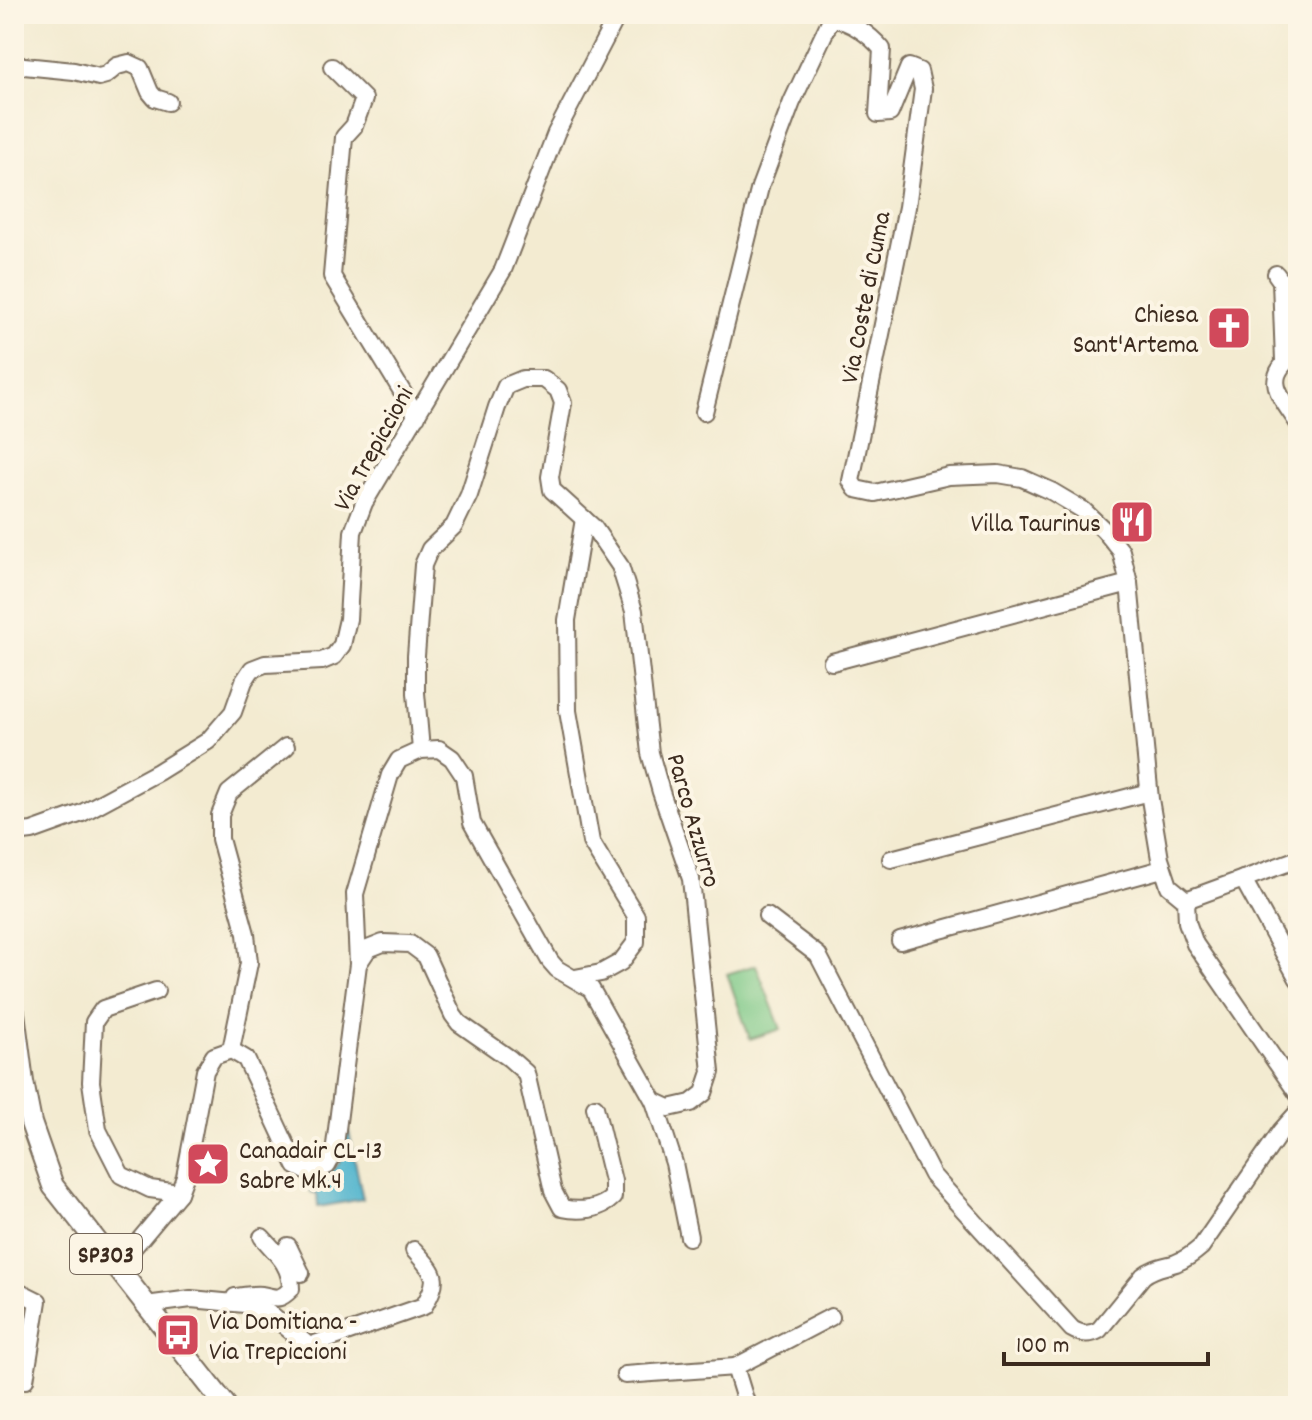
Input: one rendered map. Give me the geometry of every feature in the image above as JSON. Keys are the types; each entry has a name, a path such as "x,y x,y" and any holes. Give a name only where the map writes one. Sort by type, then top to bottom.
{"main road":[{"name":"SP303","path":"14,1023 31,1123 53,1186 226,1406"}],"street":[{"name":"Via Trepiccioni","path":"14,833 32,831 82,813 208,741 233,712 244,681 252,669 265,664 322,661 334,656 342,645 348,619 353,532 358,516 503,270 556,133 618,14"},
{"name":"Via Coste di Cuma","path":"704,412 760,187 792,102 831,19 842,19 882,49 878,114 890,113 909,67 919,71 923,89 907,207 851,481 856,489 875,493 949,476 998,474 1022,478 1083,510 1121,551 1129,583 1149,792 1162,869 1169,886 1186,900 1187,922 1195,944 1298,1094"},
{"path":"14,65 74,71 99,77 129,63 140,68 155,98 168,102"},
{"path":"332,67 364,99 354,126 344,137 332,276 417,416"},
{"path":"1276,274 1281,281 1291,357 1278,369 1276,386 1298,423"},
{"name":"Parco Azzurro","path":"421,750 416,656 423,565 430,549 454,526 469,495 506,386 523,379 544,379 558,390 563,403 550,477 552,490 594,528 620,566 634,611 650,753 691,879 711,1072 704,1093 691,1103 669,1108 654,1101"},
{"path":"575,978 601,973 621,962 636,942 636,916 591,842 568,711 567,620 584,519"},
{"path":"832,662 1129,583"},
{"path":"231,1050 249,963 246,934 220,839 220,815 229,793 286,747"},
{"path":"231,1050 246,1059 296,1166 306,1171 327,1166 334,1153 358,964 355,894 390,775 399,760 421,750 439,749 452,758 464,776 472,823 550,961 557,969 591,989 654,1101 674,1163 689,1237"},
{"path":"891,859 1149,792"},
{"path":"1186,900 1298,859"},
{"path":"900,941 1162,869"},
{"path":"1243,879 1298,979"},
{"path":"767,916 818,955 932,1175 1072,1329 1079,1333 1099,1330 1151,1269 1178,1262 1201,1247 1281,1131 1298,1112"},
{"path":"358,964 368,949 375,946 383,943 410,944 426,956 459,1023 526,1073 553,1191 562,1208 577,1211 605,1205 613,1197 613,1181 595,1107"},
{"path":"156,991 103,1009 94,1022 91,1082 98,1130 121,1175 150,1189 179,1193"},
{"path":"117,1267 179,1193 185,1177 205,1071 214,1056 231,1050"},
{"path":"221,1301 249,1295 273,1299 284,1296 291,1289 291,1276 285,1263 262,1237"},
{"path":"268,1312 291,1304 299,1291 301,1274 288,1246"},
{"path":"146,1305 191,1299 245,1304 268,1312 309,1346 424,1306 434,1288 433,1272 414,1250"},
{"path":"14,1289 38,1301 25,1380"},
{"path":"625,1375 735,1367 831,1317"},
{"path":"735,1367 747,1406"}],"green space":[{"path":"756,965 781,1029 750,1039 727,974"}],"water":[{"path":"342,1131 349,1132 363,1199 318,1207 317,1194 311,1192 308,1174 333,1170 340,1162"}],"place":[{"name":"Chiesa Sant'Artema","path":"1229,328"},
{"name":"Villa Taurinus","path":"1132,522"},
{"name":"Canadair CL-13 Sabre Mk.4","path":"208,1164"},
{"name":"Via Domitiana - Via Trepiccioni","path":"178,1335"}]}
